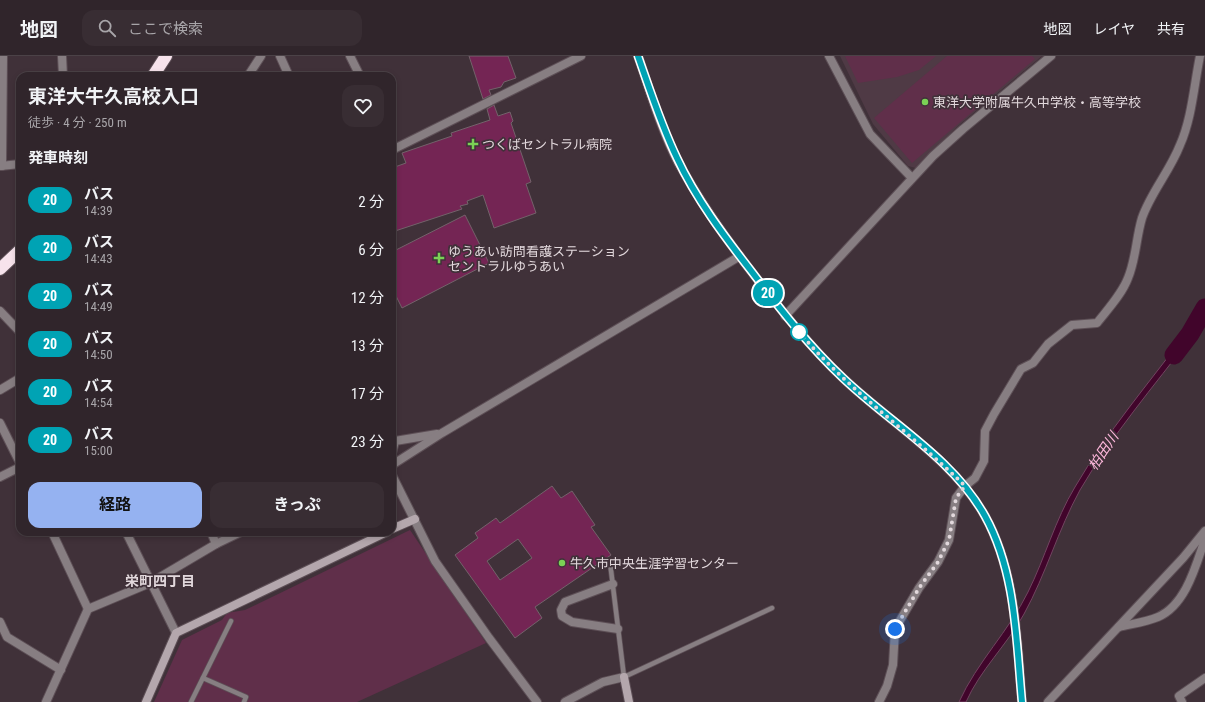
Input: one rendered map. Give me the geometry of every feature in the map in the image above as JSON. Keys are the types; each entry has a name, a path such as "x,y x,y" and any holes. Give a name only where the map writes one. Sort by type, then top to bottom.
{"highway":[{"path":"156,72 166,56"},
{"path":"0,269 16,254"}],"street":[{"path":"3,56 1,166 16,164"},
{"path":"62,56 62,72"},
{"path":"251,72 261,56"},
{"path":"280,56 287,72"},
{"path":"350,56 358,72"},
{"path":"396,146 581,56"},
{"path":"638,56 678,160 706,207 740,256 785,316 807,342 844,380 916,440 965,486 984,515 1002,552 1013,605 1022,702"},
{"path":"829,56 870,134 912,178"},
{"path":"785,316 912,178 963,129 1051,56"},
{"path":"879,702 887,686 893,665 895,629 919,588 938,562 949,540 956,498 965,486 975,478 984,461 985,431 1021,369 1033,362 1048,344 1072,325 1097,323 1112,306 1128,278 1142,219 1154,192 1161,184 1180,145 1191,106 1200,56"},
{"path":"396,462 442,433 740,256"},
{"path":"0,311 16,328"},
{"path":"0,390 16,380"},
{"path":"0,423 16,456"},
{"path":"396,438 442,433"},
{"path":"0,477 16,469"},
{"path":"396,483 435,561 489,638 537,702"},
{"path":"396,527 415,519"},
{"path":"1048,702 1183,558 1205,531"},
{"path":"54,536 88,609"},
{"path":"128,536 176,633"},
{"path":"212,536 216,544"},
{"path":"46,702 88,609 150,583 216,544 233,536"},
{"path":"146,702 176,633 379,536"},
{"path":"1118,627 1157,618 1168,612 1189,585 1205,539"},
{"path":"613,584 565,602 561,610 562,616 572,622 618,629"},
{"path":"0,622 7,637 61,670"},
{"path":"565,702 603,682 624,676 629,702"},
{"path":"1182,702 1179,696 1205,678"}],"lane":[{"path":"610,562 624,676 772,608"},
{"path":"191,702 231,621"},
{"path":"203,678 246,697 244,702"}],"shaded area":[{"name":"東洋大学附属牛久中学校・高等学校","path":"840,56 1042,56 959,125 916,168 908,166 873,124"},
{"path":"845,56 936,56 919,70 897,77 858,83"},
{"name":"東洋大学附属牛久中学校・高等学校","path":"947,56 1032,56 1035,59 912,163 874,118"},
{"path":"410,530 486,643 357,702 154,702 182,640 222,620 227,613 245,610"}],"water":[{"path":"1187,332 1192,336 1119,430 1080,490 1024,614 1010,636 986,668 966,702 959,702 966,687 1012,620 1028,592 1068,500 1087,467 1114,427"}],"building":[{"path":"469,56 508,56 516,78 504,82 501,87 489,90 491,95 483,99"},
{"name":"つくばセントラル病院","path":"494,105 498,116 510,112 513,121 511,123 531,182 526,184 536,213 494,228 483,195 467,201 468,204 460,206 462,209 396,231 396,167 406,163 402,153 452,136 451,133 490,120 487,109"},
{"name":"ゆうあい訪問看護ステーション セントラルゆうあい","path":"465,215 489,263 402,308 396,296 396,250"},
{"name":"牛久市中央生涯学習センター","path":"552,486 561,498 572,491 595,525 591,527 611,555 535,607 542,618 515,638 455,555 478,538 475,533 496,518 500,523","holes":["518,539 532,558 500,580 487,561"]}],"waterway":[{"name":"柏田川","path":"1174,355 1190,334 1205,308"}],"bus line":[{"name":"20","path":"638,56 669,141 695,191 712,218 785,316 807,342 844,380 911,435 965,486 984,515 1002,552 1008,577 1013,605 1022,702"}],"place":[{"name":"東洋大学附属牛久中学校・高等学校","path":"925,102"},
{"name":"つくばセントラル病院","path":"473,144"},
{"name":"ゆうあい訪問看護ステーション セントラルゆうあい","path":"439,258"},
{"name":"牛久市中央生涯学習センター","path":"562,563"}],"district":[{"name":"栄町四丁目","path":"160,581"}],"route":[{"path":"799,332 844,380 919,442 965,486 956,498 949,540 938,562 919,588 895,629"}]}
